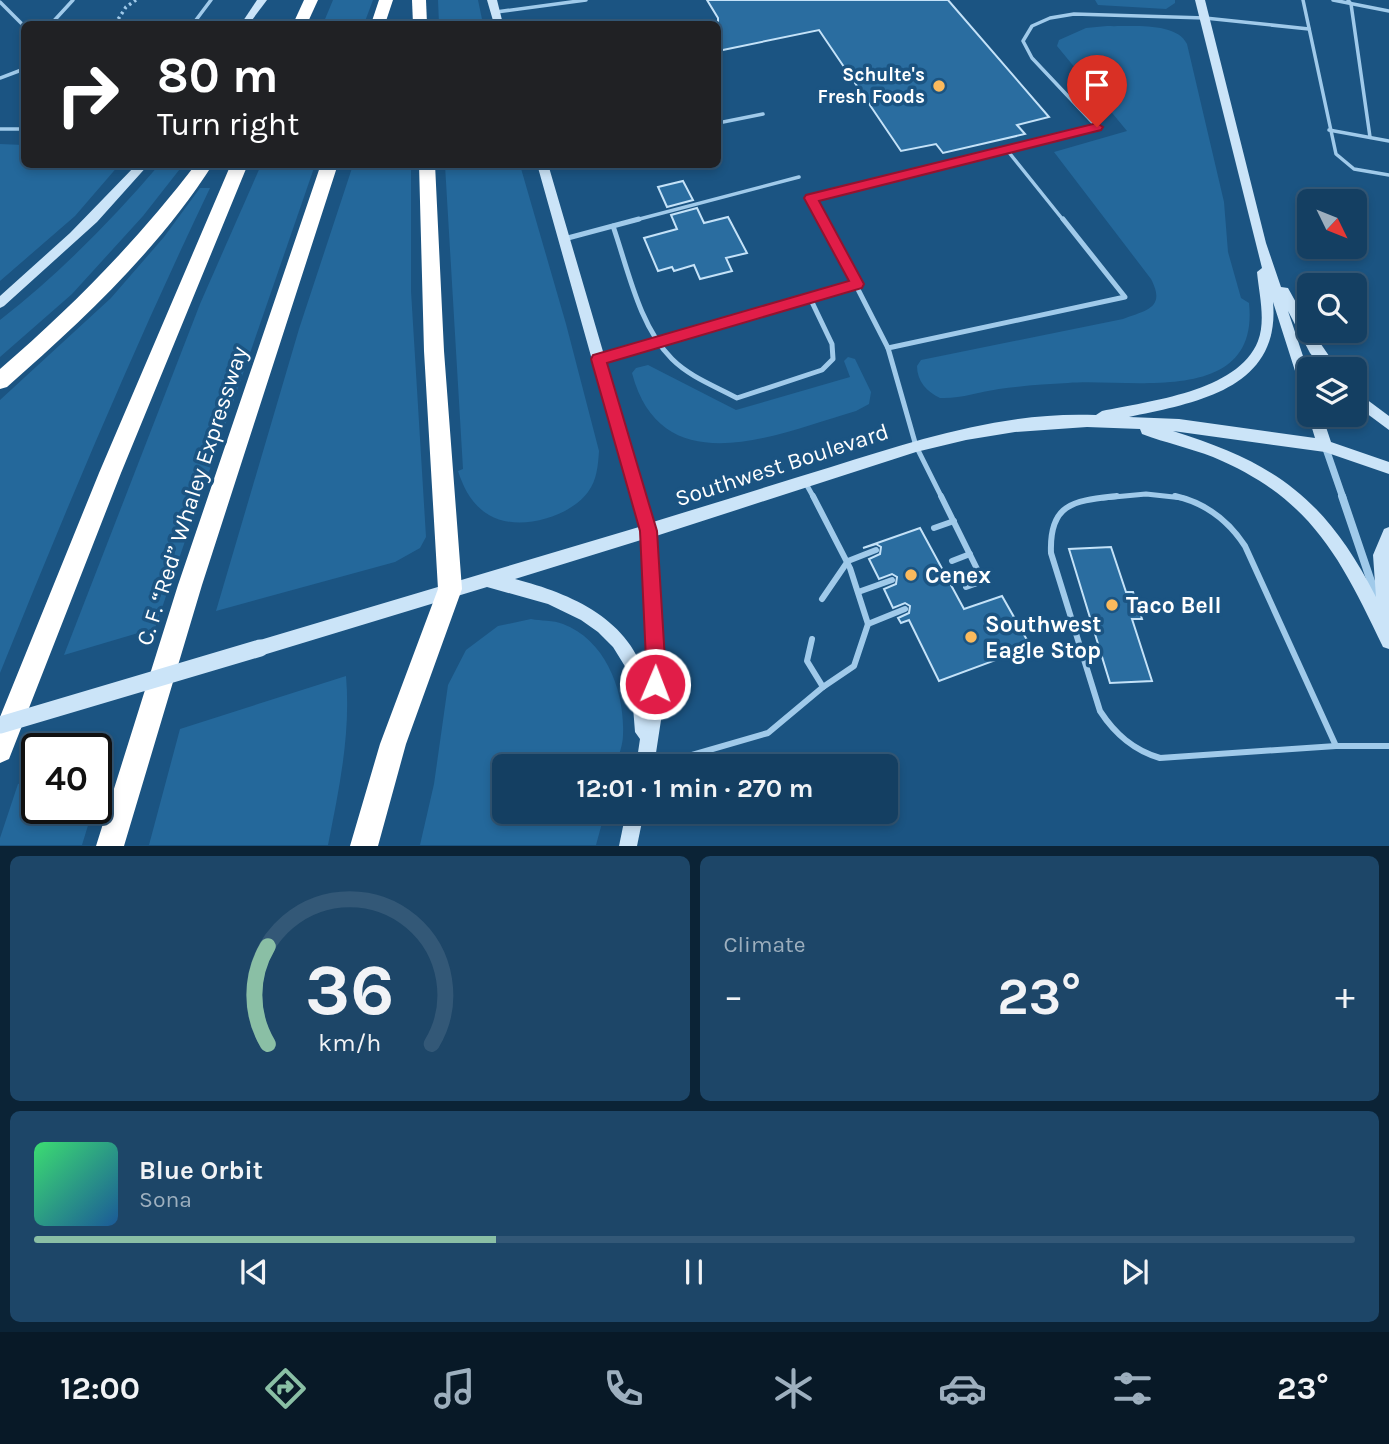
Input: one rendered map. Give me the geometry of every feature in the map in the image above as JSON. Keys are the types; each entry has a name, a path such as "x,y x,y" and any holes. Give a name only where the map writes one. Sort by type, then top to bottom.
{"highway":[{"path":"301,21 311,0"},
{"path":"379,21 386,0"},
{"path":"419,0 420,21"},
{"path":"0,381 62,326 172,209 202,168"},
{"path":"0,750 110,473 238,168"},
{"name":"C. F. “Red” Whaley Expressway","path":"110,845 190,585 329,168"},
{"path":"364,845 393,744 450,589 434,351 427,168"}],"main road":[{"path":"247,21 262,0"},
{"path":"492,0 498,21"},
{"path":"1200,0 1260,243 1297,358"},
{"path":"0,303 111,203 142,168"},
{"path":"543,168 648,531 656,660 650,754"},
{"path":"1260,243 1294,314 1323,357"},
{"path":"1087,421 1208,391 1227,383 1255,359 1264,342 1267,309 1260,243"},
{"path":"1367,406 1389,424"},
{"path":"1087,421 1135,427 1211,449 1259,474 1292,497 1322,523 1342,552 1389,638"},
{"name":"Southwest Boulevard","path":"0,725 648,531 916,446 966,434 1015,426 1087,421 1178,425 1325,446 1389,468"},
{"path":"1319,427 1325,446"},
{"path":"1389,534 1381,555 1380,579 1389,625"},
{"path":"487,579 535,590 566,604 593,618 618,640 631,660 641,700 648,754"},
{"path":"628,845 632,824"}],"street":[{"path":"1325,446 1389,638"}],"lane":[{"path":"54,21 73,0"},
{"path":"194,21 211,0"},
{"path":"495,12 586,0"},
{"path":"1303,0 1336,154 1346,165 1362,172 1389,175"},
{"path":"1333,0 1389,10"},
{"path":"0,2 21,23"},
{"path":"1350,2 1370,137"},
{"path":"966,587 983,581 916,446 888,348 811,198 1097,127 1032,58 1023,41 1032,26 1050,18 1074,14 1205,18 1309,29"},
{"path":"0,78 21,70"},
{"path":"721,122 763,114"},
{"path":"0,129 21,129"},
{"path":"1329,130 1389,141"},
{"path":"888,348 1125,297 1007,150"},
{"path":"564,239 799,177"},
{"path":"613,226 657,342 689,373 737,398 822,370 833,359 832,344 810,298"},
{"path":"598,359 857,284"},
{"path":"690,754 768,733 823,687 854,666 868,624 861,591 805,481"},
{"path":"1336,746 1251,557 1222,518 1200,503 1154,492 1085,500 1067,505 1055,517 1049,533 1051,553 1100,711 1111,730 1146,754 1160,758 1336,746 1389,746"},
{"path":"934,528 954,521"},
{"path":"822,599 848,561 876,550"},
{"path":"952,561 970,554"},
{"path":"861,591 892,580"},
{"path":"868,624 905,609"},
{"path":"811,639 807,661 823,687"}],"path":[{"path":"117,21 126,7 136,0"}],"shaded area":[{"path":"333,0 373,0 365,21 324,21"},
{"path":"438,0 478,0 482,21 439,21"},
{"path":"1095,0 1175,0 1175,3 1166,9 1098,5"},
{"path":"1086,28 1163,28 1181,37 1187,44 1224,202 1228,252 1241,298 1249,303 1247,336 1234,359 1213,373 1186,380 1042,385 940,398 931,393 921,381 917,366 921,360 1123,319 1146,310 1155,302 1155,289 1151,279 1054,152 1127,131 1057,46 1059,40"},
{"path":"0,144 21,145 21,168 116,168 75,216 0,281"},
{"path":"156,168 181,168 143,216 72,294 0,357 0,320 84,246"},
{"path":"260,168 314,168 155,628 64,655 200,304"},
{"path":"352,168 411,168 411,291 426,537 420,548 395,562 216,611 299,329"},
{"path":"445,168 521,168 566,324 599,451 598,462 593,482 579,501 556,515 528,522 501,520 489,515 469,496 458,471 463,469"},
{"path":"200,188 210,188 101,429 0,673 0,400 111,298 164,237"},
{"path":"848,357 855,359 871,392 869,404 856,411 793,430 760,439 727,443 696,441 669,430 647,408 632,373 636,368 648,365 736,410 850,377 844,361"},
{"path":"531,619 559,623 591,642 610,669 616,685 621,702 623,739 619,754 492,754 492,824 602,824 596,845 420,845 434,784 448,685 466,650 498,626"},
{"path":"346,676 345,740 328,845 149,845 180,729"},
{"path":"21,783 21,824 88,824 82,845 0,845 18,784"}],"building":[{"name":"Schulte's Fresh Foods","path":"707,0 948,0 1049,117 1017,125 1025,134 943,153 936,144 901,151 819,30 721,50 721,21 718,21"},
{"path":"683,181 693,200 667,207 658,187"},
{"path":"697,208 704,223 728,217 747,253 726,258 732,271 700,279 694,265 674,271 672,267 658,271 644,238 677,229 671,215"},
{"path":"920,528 964,609 1002,596 1031,647 939,681 909,620 901,623 898,618 909,613 910,606 905,603 893,608 884,589 896,584 897,577 892,574 879,579 869,559 880,554 881,547 876,544 863,548"},
{"name":"Taco Bell","path":"1111,547 1126,592 1133,592 1142,619 1132,619 1152,681 1110,683 1069,549"}],"place":[{"name":"Schulte's Fresh Foods","path":"939,86"},
{"name":"Cenex","path":"911,575"},
{"name":"Taco Bell","path":"1112,605"},
{"name":"Southwest Eagle Stop","path":"971,637"}],"route":[{"path":"655,684 648,531 598,359 857,284 811,198 1097,127"}]}
